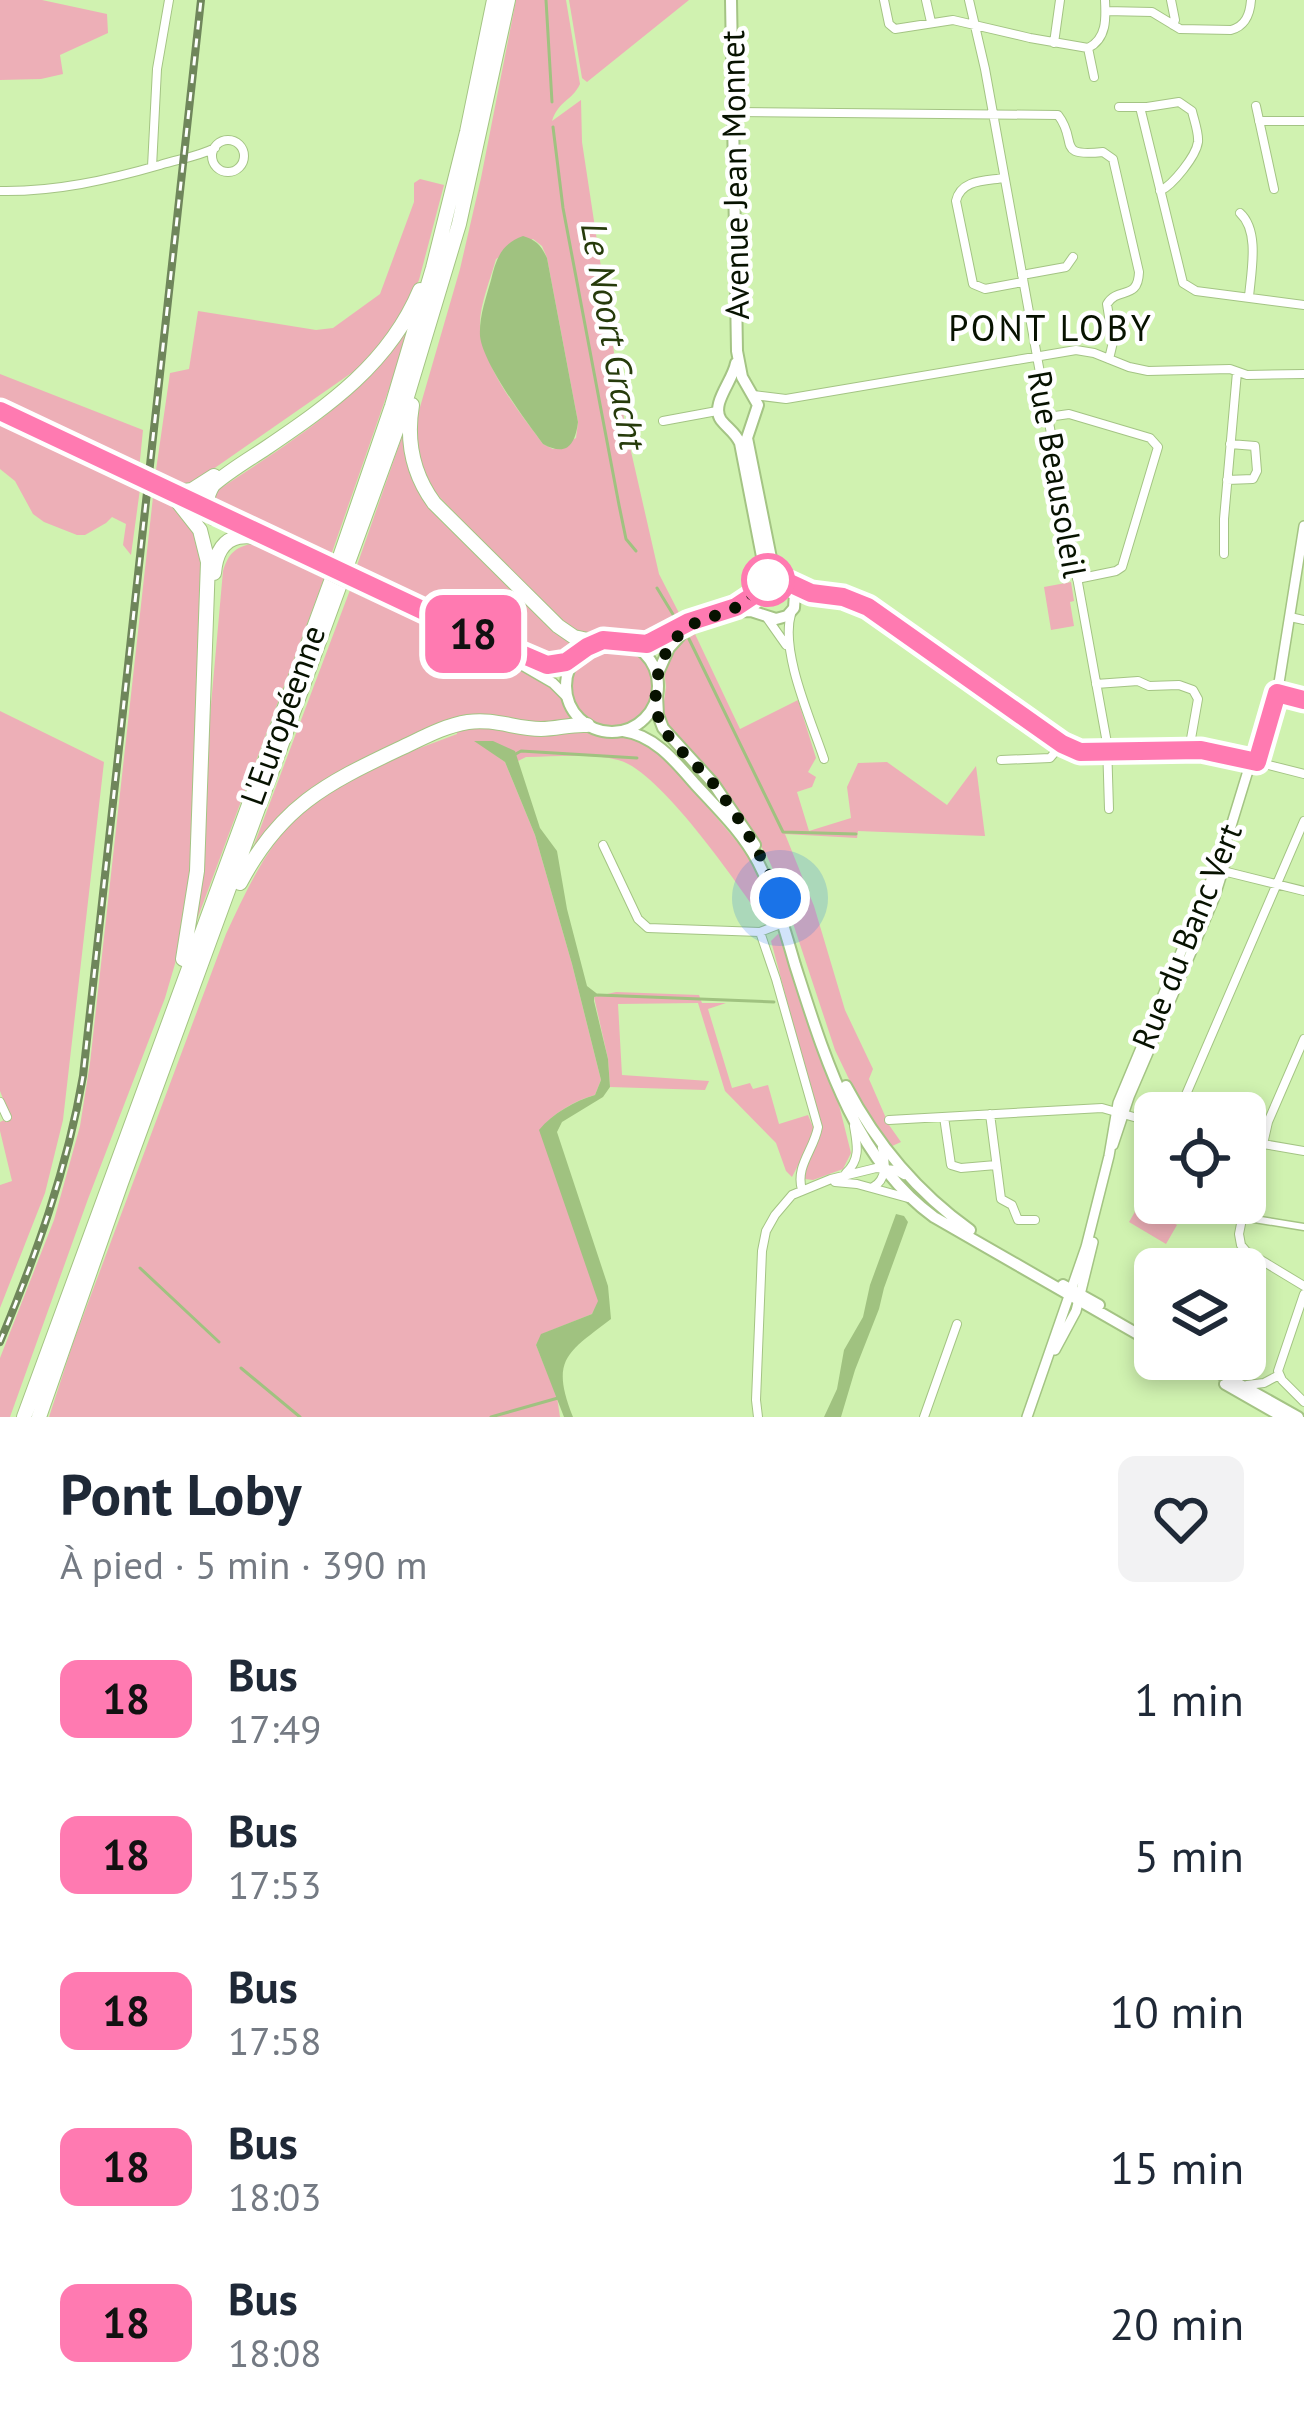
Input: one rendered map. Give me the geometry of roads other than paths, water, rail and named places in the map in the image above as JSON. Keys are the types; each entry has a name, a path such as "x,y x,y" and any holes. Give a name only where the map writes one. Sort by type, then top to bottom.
{"highway":[{"name":"L'Européenne","path":"24,1417 361,499 414,337 455,183 494,0"},
{"name":"L'Européenne","path":"39,1417 369,510 425,342 482,130 508,0"},
{"path":"210,513 208,494 217,481 337,399 371,367 400,329 416,300 455,183"},
{"path":"452,249 411,410 416,473 438,508 558,626 597,642"},
{"path":"109,1180 176,983 197,872 208,553 198,525 177,497 203,484 371,367"},
{"path":"202,733 214,564 220,550 228,541 249,535 286,545"},
{"path":"146,1115 234,894 264,843 292,811 333,781 457,724 500,721 536,729 587,725"}],"main road":[{"name":"Avenue Jean Monnet","path":"731,0 737,351 740,374 751,393"},
{"name":"Avenue Jean Monnet","path":"725,392 737,351"},
{"path":"765,616 756,604 764,567 741,446 717,411 725,392 736,388 751,393 758,406 748,441 772,562 796,596 792,611 778,619 765,616 747,611 726,612 647,644 597,642 576,657 566,676 566,695 573,712 587,725 603,732 645,737 670,757 739,834 785,922 848,1091 911,1178 979,1237 1076,1296"},
{"path":"730,427 753,421"},
{"path":"726,612 772,579 785,581"},
{"path":"702,618 675,640 657,675 658,716 737,816 770,875 823,1042 862,1138 913,1200 939,1219 1134,1329"},
{"path":"632,644 647,656 657,675"},
{"path":"623,731 644,719 657,695"},
{"path":"1218,1380 1283,1417"},
{"path":"1234,1380 1298,1417"}],"street":[{"path":"152,167 156,74 169,0"},
{"path":"884,0 893,28 950,20 1088,47 1102,34 1105,5 1155,14 1180,29 1214,30 1239,27 1249,16 1251,0"},
{"path":"926,0 931,22"},
{"name":"Rue Beausoleil","path":"969,0 1108,752 1108,808"},
{"path":"1054,43 1060,0"},
{"path":"1152,0 1155,14"},
{"path":"1171,0 1173,25"},
{"path":"1088,47 1094,76"},
{"path":"1119,107 1179,103 1192,113 1197,146 1173,183 1160,191"},
{"path":"1256,106 1274,189"},
{"path":"1140,107 1183,283 1193,290 1304,305"},
{"path":"733,112 1056,114 1075,152 1102,152 1113,159 1139,276 1133,290 1115,295 1107,304 1113,342 1109,359"},
{"path":"1259,121 1304,121"},
{"path":"0,191 65,187 193,158 234,170 244,154 230,140 193,158"},
{"path":"214,148 217,166"},
{"path":"1004,178 964,186 958,192 972,282 988,289 1066,267 1073,257"},
{"path":"1240,213 1251,231 1250,297"},
{"path":"751,393 786,399 1076,350 1148,371 1304,374"},
{"path":"1224,554 1238,372"},
{"path":"753,421 786,399"},
{"path":"663,421 717,411"},
{"path":"3,412 309,560"},
{"path":"1048,418 1070,414 1147,437 1158,447 1122,567 1077,579"},
{"path":"1227,480 1251,480 1257,471 1256,447 1231,444"},
{"path":"210,513 482,642 554,683 566,695"},
{"name":"Rue du Banc Vert","path":"1027,1417 1076,1296 1119,1113 1224,849 1270,717 1304,526"},
{"path":"785,581 811,593 868,607 1080,752 1214,752 1304,774"},
{"path":"369,588 543,664 576,657"},
{"path":"824,759 790,654 787,628 792,611 808,600 830,596"},
{"path":"765,616 790,654"},
{"path":"1290,617 1304,620"},
{"path":"1096,684 1136,681 1193,690 1198,699 1189,750"},
{"path":"1277,693 1304,700"},
{"path":"1001,760 1048,759 1062,744"},
{"name":"Rue du Banc Vert","path":"1119,1113 1223,871 1255,761"},
{"path":"1187,1092 1304,821"},
{"path":"603,845 638,920 653,930 760,932 785,922"},
{"path":"1223,871 1304,891"},
{"path":"760,932 818,1127 800,1172 802,1190"},
{"path":"1266,1128 1303,1044"},
{"path":"0,1102 7,1117"},
{"path":"889,1120 1099,1108 1134,1117"},
{"path":"990,1114 1001,1201 1012,1205 1018,1220 1035,1220"},
{"path":"944,1117 951,1165 996,1165"},
{"path":"840,1177 856,1159 853,1118"},
{"path":"872,1188 880,1183 884,1168 877,1137"},
{"path":"1266,1147 1304,1151"},
{"path":"758,1417 764,1240 781,1206 802,1190 840,1177 884,1168 911,1178"},
{"path":"815,1185 843,1182 913,1200"},
{"name":"Rue du Banc Vert","path":"1044,1371 1092,1247 1096,1211"},
{"path":"1266,1220 1304,1226"},
{"path":"1242,1224 1239,1238 1244,1249 1304,1290 1279,1366 1281,1377 1304,1402"},
{"path":"924,1417 957,1324"},
{"path":"1243,1385 1281,1377"},
{"path":"1273,1403 1271,1389 1281,1377"}],"waterway":[{"name":"Le Noort Gracht","path":"546,0 552,102"},
{"name":"Le Noort Gracht","path":"553,127 563,208 619,505 626,539 636,551"},
{"name":"Le Noort Gracht","path":"657,588 674,616"},
{"name":"Le Noort Gracht","path":"689,639 783,832 856,834"},
{"path":"514,755 521,751 637,758"},
{"path":"598,995 774,1002"},
{"path":"140,1268 219,1342"},
{"path":"241,1368 300,1417"},
{"path":"491,1417 558,1398"}],"railway":[{"path":"0,1342 49,1212 83,1076 201,0"}],"district":[{"name":"PONT LOBY","path":"1051,327"}]}
